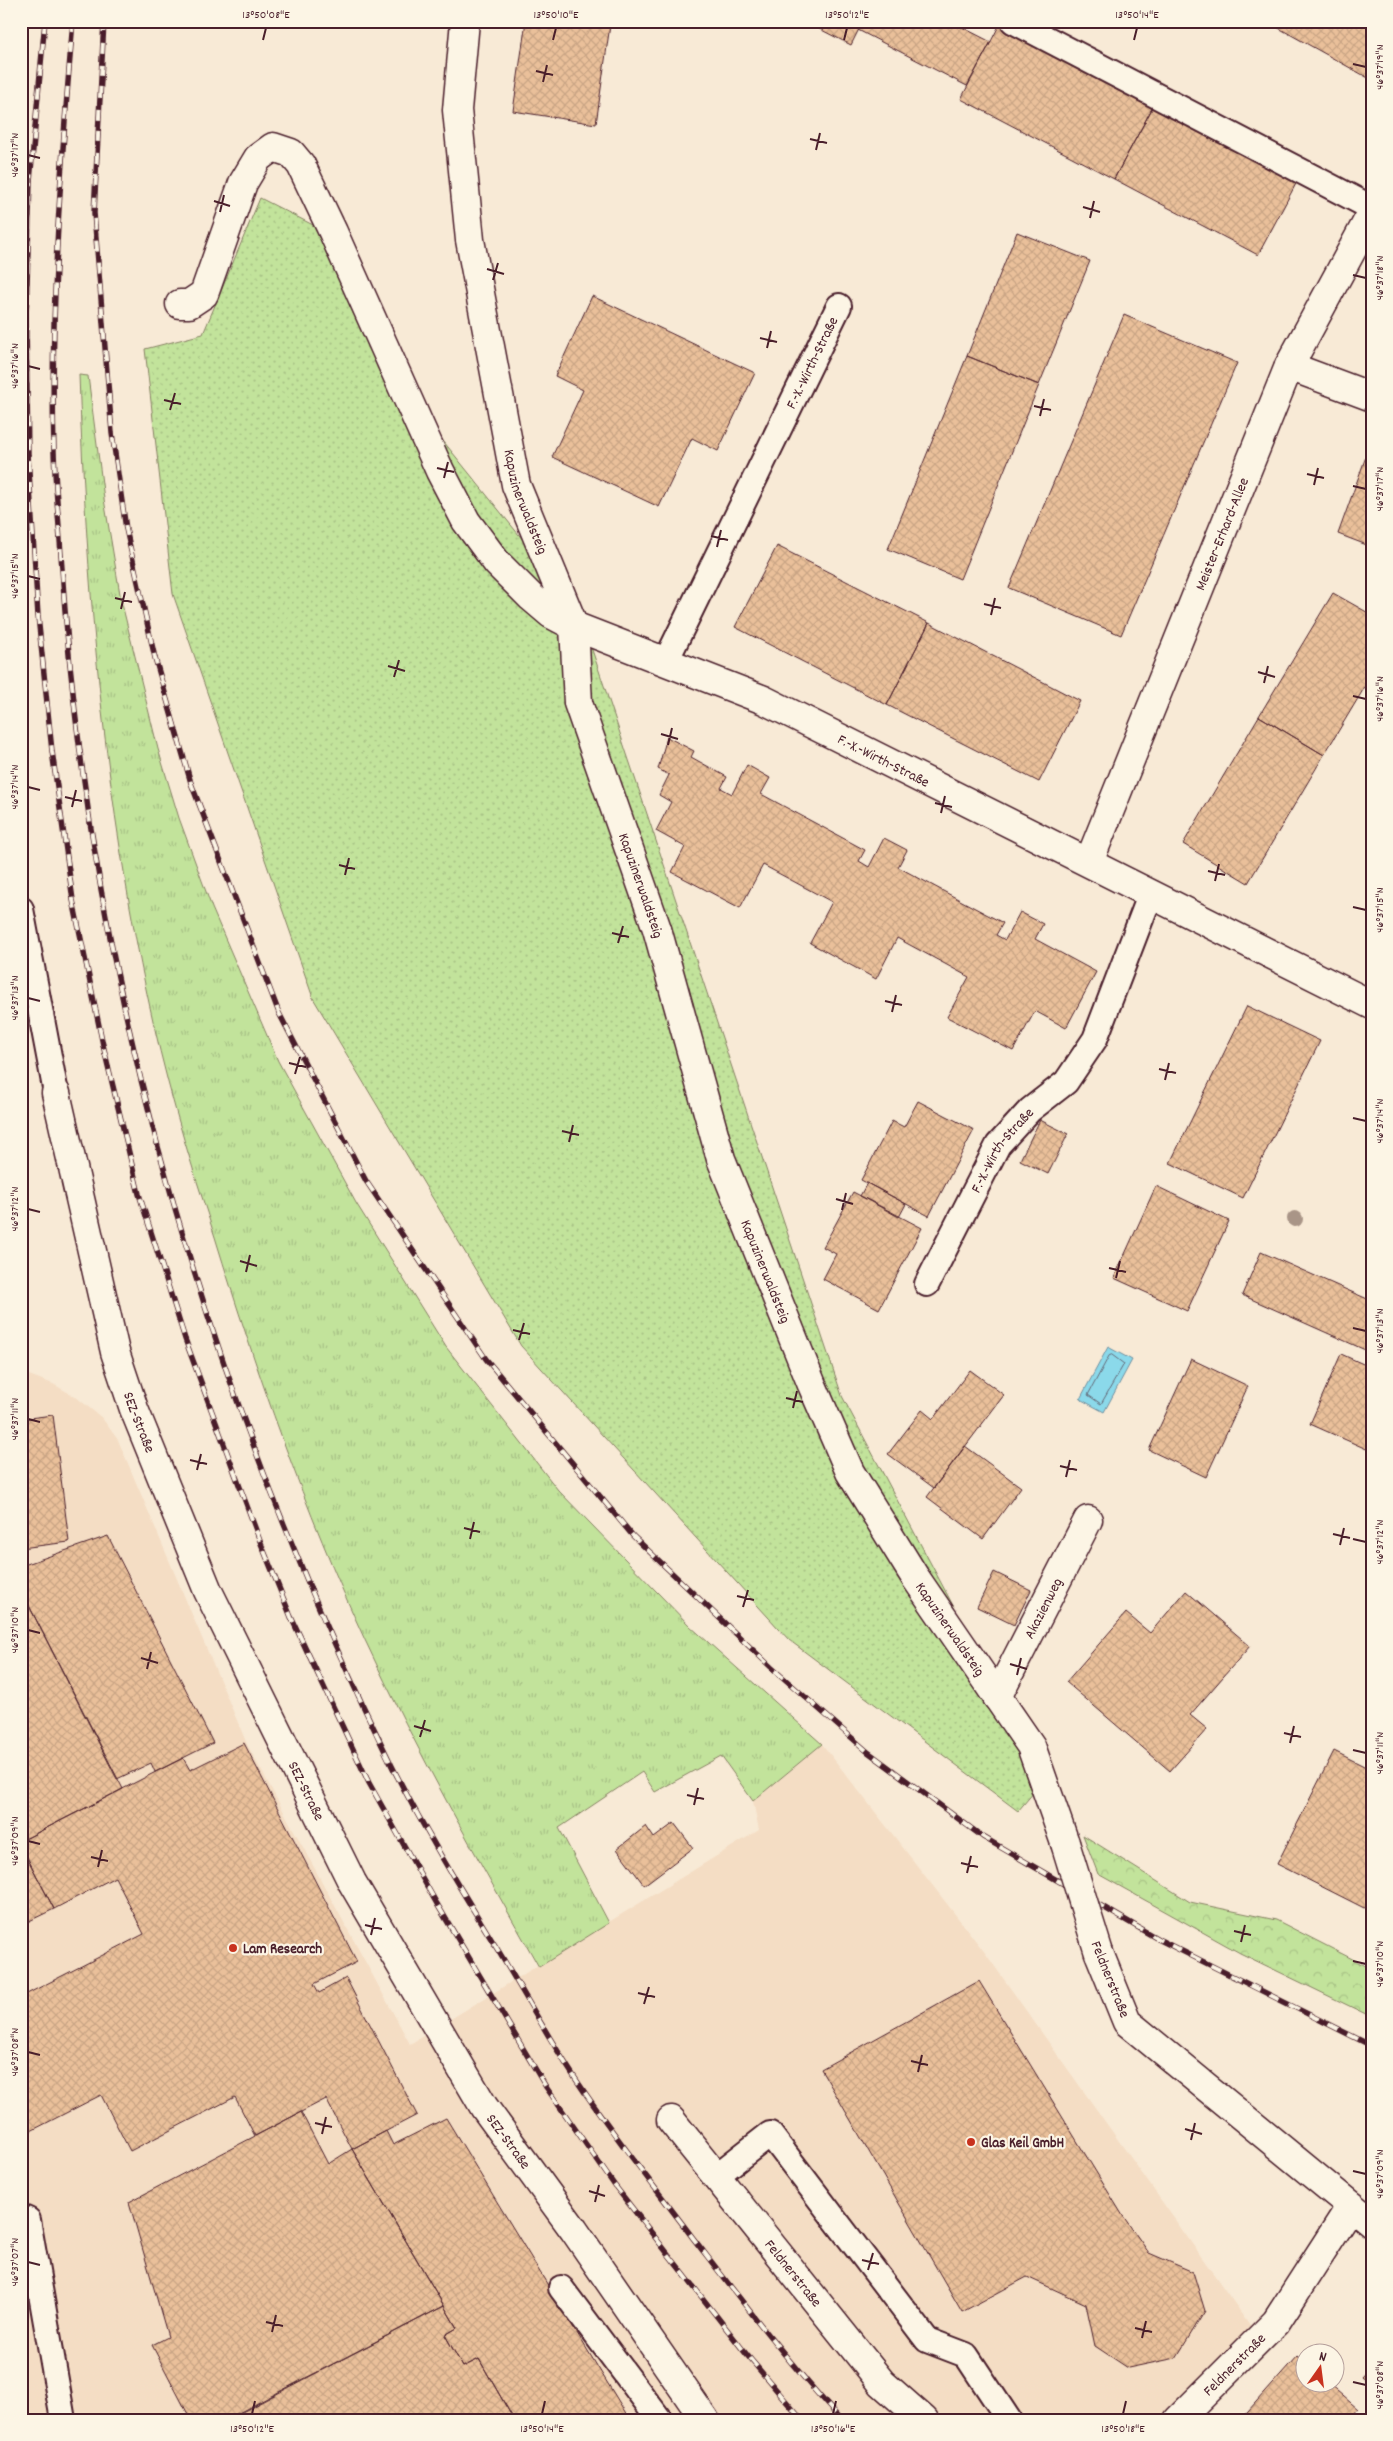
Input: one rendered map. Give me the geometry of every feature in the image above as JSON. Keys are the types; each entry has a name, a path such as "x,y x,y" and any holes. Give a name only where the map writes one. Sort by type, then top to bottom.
{"street":[{"name":"Kapuzinerwaldsteig","path":"464,21 457,110 470,240 516,485 574,626 578,703 656,929 721,1158 812,1385 850,1472 915,1577 997,1697"},
{"name":"F.-X.-Wirth-Straße","path":"180,304 189,304 204,294 243,183 258,158 273,147 291,153 301,166 333,232 440,471 466,521 497,563 551,614 574,626 764,700 1372,1005"},
{"name":"Meister-Erhard-Allee","path":"1089,862 1290,366 1372,213"},
{"path":"1290,366 1372,397"},
{"name":"SEZ-Straße","path":"56,1093 115,1352 134,1409 213,1599 352,1882 484,2107 574,2230 705,2420"},
{"name":"Akazienweg","path":"997,1697 1088,1520"},
{"name":"Feldnerstraße","path":"997,1697 1031,1746 1065,1843 1099,1953 1127,2022 1372,2223"},
{"name":"Feldnerstraße","path":"671,2120 882,2383 924,2420"},
{"name":"Feldnerstraße","path":"1178,2420 1276,2322 1351,2206"}],"lane":[{"path":"1013,21 1372,208"},
{"name":"F.-X.-Wirth-Straße","path":"666,662 839,306"},
{"name":"F.-X.-Wirth-Straße","path":"927,1284 998,1145 1030,1110 1066,1082 1095,1039 1151,893"},
{"path":"21,909 56,1093"},
{"path":"715,2177 770,2134 927,2340 966,2355 1010,2420"},
{"path":"21,2217 28,2220 63,2420"},
{"path":"561,2288 660,2420"}],"shaded area":[{"name":"Lam Research","path":"21,1372 53,1384 76,1397 102,1418 118,1440 247,1744 410,2044 759,1830 753,1801 822,1744 983,1950 1252,2328 1162,2420 21,2420"}],"green space":[{"path":"260,198 315,226 427,421 578,608 842,1396 1045,1779 1018,1811 789,1640 521,1346 313,998 173,594 145,349 203,334"},
{"path":"79,375 88,376 104,499 121,600 158,749 179,818 212,908 278,1061 356,1203 446,1347 558,1490 690,1626 822,1744 753,1801 721,1756 655,1792 642,1772 559,1828 609,1923 539,1967 427,1764 385,1682 343,1591 283,1441 194,1173 160,1051 147,994 115,815 94,627"},
{"path":"1083,1835 1190,1902 1276,1920 1372,1969 1372,2017 1240,1953 1098,1874"}],"water":[{"path":"1108,1347 1132,1360 1104,1412 1080,1399"}],"building":[{"path":"526,21 580,21 610,25 596,124 513,111"},
{"path":"804,21 863,21 851,45"},
{"path":"863,21 950,21 991,42 967,86 858,30"},
{"path":"1266,21 1372,21 1372,80"},
{"path":"1001,22 1155,103 1114,179 961,99"},
{"path":"1155,103 1299,178 1258,255 1114,179"},
{"path":"1017,232 1090,261 1039,385 967,356"},
{"path":"592,296 755,373 718,451 692,438 659,507 552,457 583,390 555,376"},
{"path":"1124,315 1237,363 1121,635 1009,588"},
{"path":"967,356 1039,385 960,579 888,549"},
{"path":"1368,451 1372,452 1372,547 1338,534"},
{"path":"777,546 929,623 887,705 735,627"},
{"path":"1333,593 1372,615 1372,675 1324,755 1259,716"},
{"path":"929,623 1080,701 1039,782 887,705"},
{"path":"1259,716 1324,755 1248,883 1183,844"},
{"path":"667,737 694,751 691,757 727,777 721,788 732,794 747,765 770,778 761,794 865,850 859,861 869,867 884,838 907,850 898,867 1003,923 996,935 1005,940 1020,912 1043,924 1035,939 1096,972 1066,1028 1035,1011 1013,1051 947,1017 969,977 897,938 876,979 810,943 832,902 763,865 740,908 672,872 685,847 656,831 671,802 659,795 669,775 658,769"},
{"path":"1247,1006 1320,1041 1243,1198 1170,1163"},
{"path":"918,1101 974,1130 929,1216 861,1180 892,1121 904,1127"},
{"path":"1040,1120 1068,1134 1048,1174 1020,1160"},
{"path":"867,1183 906,1204 899,1217 860,1196"},
{"path":"1156,1186 1229,1221 1187,1311 1114,1278"},
{"path":"853,1192 922,1228 879,1309 823,1279 836,1254 823,1247"},
{"path":"1261,1252 1372,1301 1372,1353 1242,1295"},
{"path":"1341,1354 1372,1368 1371,1451 1310,1424"},
{"path":"1191,1359 1248,1386 1206,1477 1149,1450"},
{"path":"970,1370 1004,1395 934,1488 888,1454 922,1410 933,1419"},
{"path":"53,1415 69,1542 21,1548 21,1419"},
{"path":"965,1446 1021,1487 983,1539 927,1497"},
{"path":"108,1536 213,1743 155,1772 151,1763 117,1779 21,1590 21,1566"},
{"path":"994,1572 1031,1590 1014,1625 977,1607"},
{"path":"21,1590 123,1789 21,1841"},
{"path":"1186,1591 1250,1646 1190,1715 1207,1729 1170,1771 1066,1682 1126,1613 1150,1633"},
{"name":"Lam Research","path":"244,1743 357,1962 314,1984 319,1993 346,1978 417,2115 352,2149 326,2099 255,2136 235,2097 130,2151 101,2095 21,2136 21,1997 144,1934 115,1877 54,1909 21,1846 21,1841 183,1758 190,1770"},
{"path":"1334,1751 1372,1770 1372,1912 1277,1864"},
{"path":"674,1823 693,1848 644,1885 617,1849 646,1826 654,1838"},
{"path":"21,1846 54,1909 21,1925"},
{"name":"Glas Keil GmbH","path":"979,1981 1123,2216 1149,2253 1193,2272 1205,2311 1176,2358 1128,2368 1095,2346 1086,2304 1027,2277 962,2312 821,2069"},
{"path":"301,2112 328,2164 352,2149 444,2306 225,2420 191,2420 152,2345 168,2337 129,2202"},
{"path":"446,2118 630,2420 514,2420 479,2359 463,2367 445,2335 457,2328 352,2149 386,2131 393,2145"},
{"path":"444,2306 457,2328 445,2335 463,2367 479,2359 514,2420 227,2420"},
{"path":"1296,2357 1296,2394 1341,2394 1358,2409 1349,2420 1240,2420"},
{"path":"1372,2365 1372,2387 1361,2377"}],"railway":[{"path":"45,21 30,181 26,320 28,455 38,616 52,751 73,900 103,1045 139,1194 185,1339 260,1541 291,1617 369,1783 437,1904 546,2087 615,2186 747,2355 802,2420"},
{"path":"73,21 57,236 53,397 56,490 75,713 98,870 128,1024 166,1177 212,1327 265,1475 325,1622 392,1766 429,1835 556,2048 591,2101 747,2308 802,2376 841,2420"},
{"path":"104,21 94,213 112,433 126,529 155,658 191,783 279,1013 366,1181 486,1359 633,1536 771,1667 868,1752 983,1837 1158,1939 1372,2046"}],"place":[{"name":"Lam Research","path":"233,1948"},
{"name":"Glas Keil GmbH","path":"971,2142"}]}
